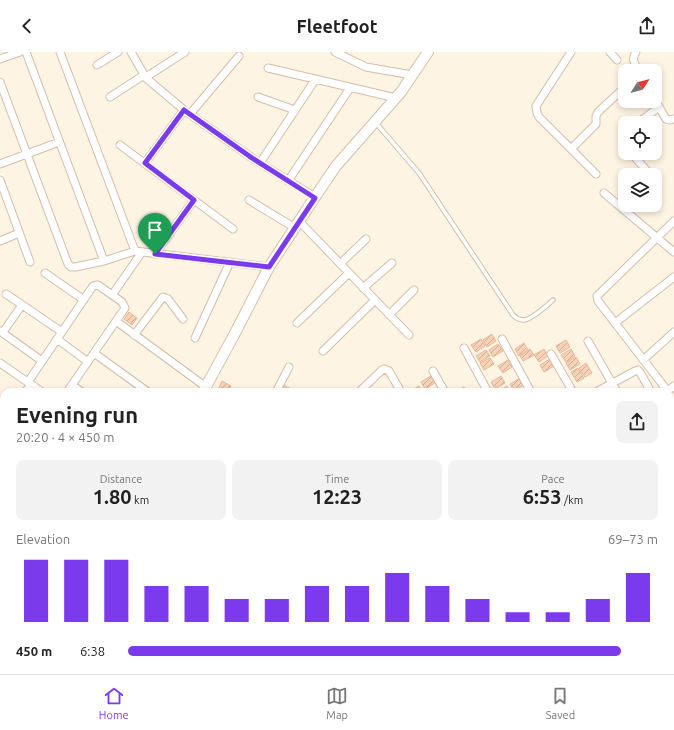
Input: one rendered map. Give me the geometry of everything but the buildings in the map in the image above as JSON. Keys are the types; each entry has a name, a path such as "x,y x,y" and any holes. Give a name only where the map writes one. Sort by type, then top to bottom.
{"street":[{"path":"0,59 20,52"},
{"path":"26,52 104,261"},
{"path":"60,52 134,252"},
{"path":"97,65 118,52"},
{"path":"131,52 145,76 187,112 260,163 315,198"},
{"path":"110,97 185,52"},
{"path":"335,52 366,67 412,75"},
{"path":"205,388 269,267 297,224 336,166 396,98 428,52"},
{"path":"571,52 536,106 536,109 539,117 596,174"},
{"path":"610,52 617,60"},
{"path":"634,64 633,61 636,52"},
{"path":"145,163 187,112 239,56"},
{"path":"268,68 396,98"},
{"path":"260,163 315,80"},
{"path":"0,82 68,264 71,267 104,261 134,252 269,267"},
{"path":"288,181 350,88"},
{"path":"571,149 596,124 596,116 598,112 618,93"},
{"path":"258,97 295,110"},
{"path":"647,116 658,108"},
{"path":"660,108 666,119 674,119"},
{"path":"0,164 59,142"},
{"path":"120,145 233,229"},
{"path":"637,160 644,168"},
{"path":"0,180 30,262"},
{"path":"604,193 674,252"},
{"path":"0,203 8,200"},
{"path":"155,254 194,200"},
{"path":"249,200 297,224 340,264 409,335"},
{"path":"665,388 615,323 598,300 597,296 674,221"},
{"path":"0,241 19,233"},
{"path":"340,264 366,239"},
{"path":"112,295 142,252"},
{"path":"195,338 230,262"},
{"path":"363,288 392,263"},
{"path":"44,273 84,300"},
{"path":"297,323 349,273"},
{"path":"615,323 674,277"},
{"path":"27,388 42,361 57,339 95,285 98,285 122,302 125,308 70,388"},
{"path":"389,315 414,290"},
{"path":"6,294 62,332"},
{"path":"134,335 163,297 168,299 183,319"},
{"path":"323,351 375,300"},
{"path":"22,305 1,332 42,361"},
{"path":"116,321 203,388"},
{"path":"643,360 674,332"},
{"path":"57,339 88,362"},
{"path":"502,339 529,388"},
{"path":"588,341 615,388"},
{"path":"464,348 486,388"},
{"path":"94,353 142,388"},
{"path":"551,354 571,388"},
{"path":"0,363 36,388"},
{"path":"278,388 289,368"},
{"path":"363,388 384,369 389,372 399,388"},
{"path":"603,388 638,370 649,388"},
{"path":"433,371 443,388"},
{"path":"72,385 76,388"}],"lane":[{"path":"375,122 419,173 513,315 519,319 525,320 553,300"}],"route":[{"path":"184,110 252,158 315,198 269,267 155,254 194,200 145,163 184,110"}]}
